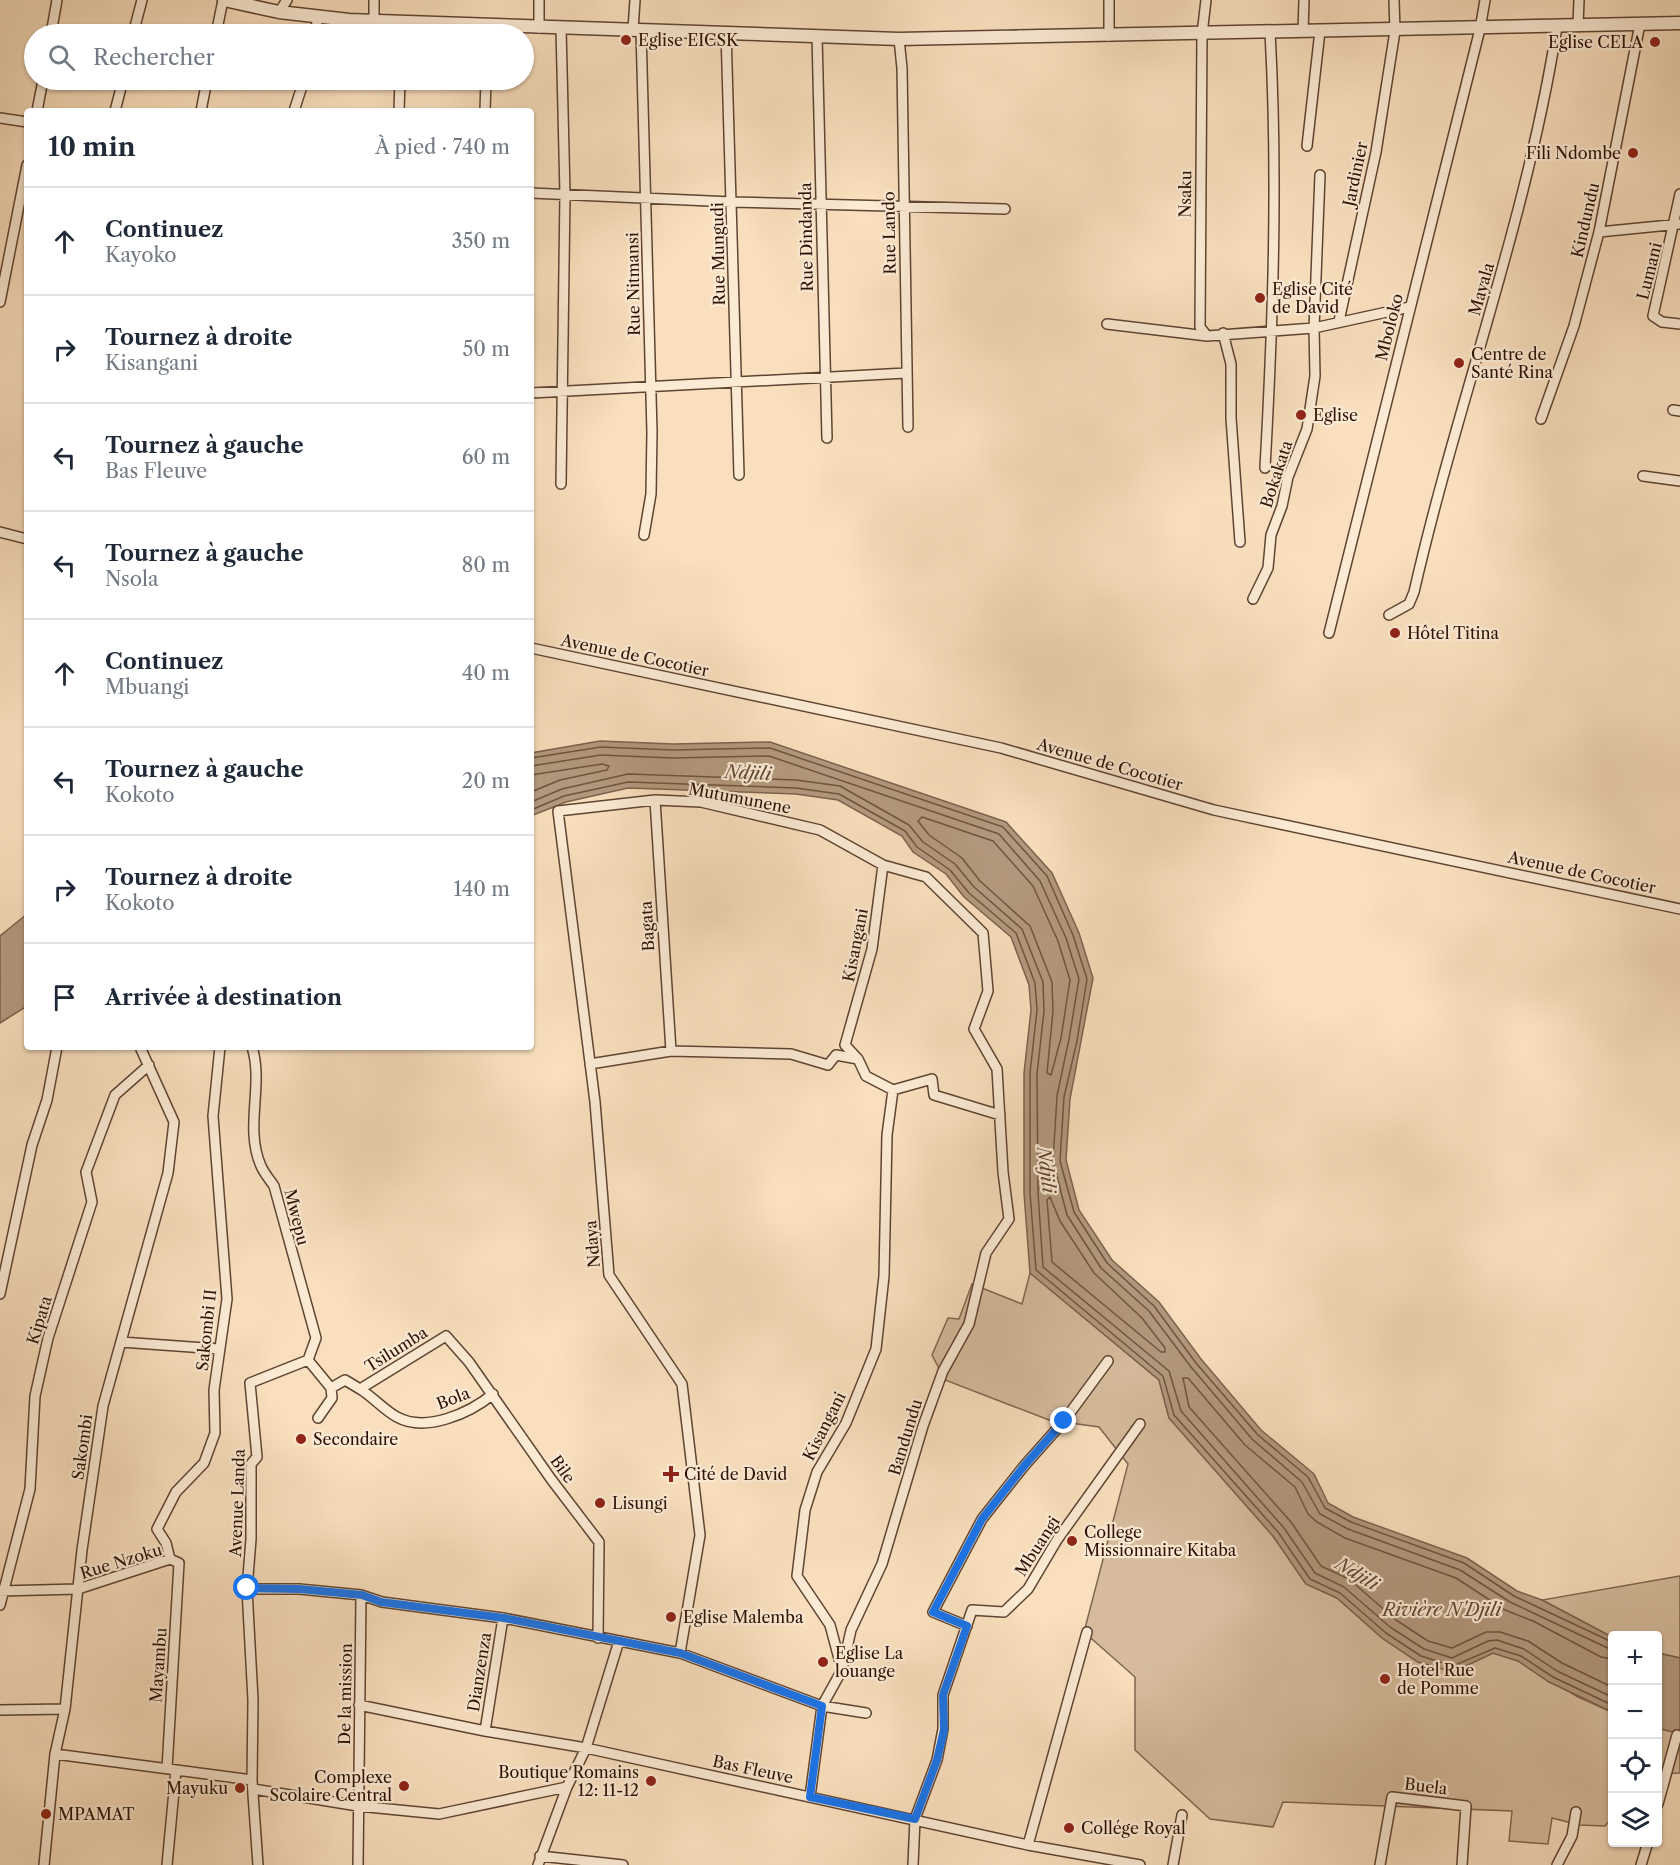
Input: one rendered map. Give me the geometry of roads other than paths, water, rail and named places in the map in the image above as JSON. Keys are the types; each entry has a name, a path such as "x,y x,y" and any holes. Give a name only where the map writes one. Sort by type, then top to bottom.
{"street":[{"path":"53,24 57,0"},
{"path":"136,24 142,0"},
{"path":"218,24 224,0 279,12 386,24"},
{"path":"279,12 287,0"},
{"path":"374,0 374,21"},
{"path":"539,0 539,28"},
{"name":"Rue Nitmansi","path":"635,0 647,196 651,495 644,536"},
{"path":"1109,0 1109,36"},
{"name":"Nsaku","path":"1206,0 1202,34 1199,297 1200,327 1207,336"},
{"path":"1304,0 1304,31"},
{"name":"Jardinier","path":"1339,321 1376,152 1395,31 1394,0"},
{"name":"Mboloko","path":"1329,633 1480,29 1485,0"},
{"path":"1578,25 1579,0"},
{"path":"317,24 318,16"},
{"path":"534,28 726,32 898,39 1395,31 1680,23"},
{"name":"Kindundu","path":"1541,419 1574,326 1599,231 1640,24"},
{"name":"Mayala","path":"1389,615 1409,604 1515,225 1542,107 1557,27"},
{"path":"561,28 565,194 561,484"},
{"path":"1307,146 1320,31"},
{"name":"Rue Mungudi","path":"726,32 739,475"},
{"path":"1265,468 1273,329 1270,32"},
{"name":"Rue Dindanda","path":"817,36 819,204 827,438"},
{"name":"Rue Lando","path":"898,39 902,68 908,427"},
{"path":"38,108 41,90"},
{"path":"116,108 120,90"},
{"path":"202,108 205,90"},
{"path":"295,108 301,90"},
{"path":"399,108 400,90"},
{"path":"485,108 486,90"},
{"path":"0,118 24,122"},
{"name":"Bokakata","path":"1252,598 1268,568 1271,535 1282,506 1288,477 1307,429 1315,376 1314,328 1320,175"},
{"path":"0,302 24,180"},
{"path":"534,193 647,196 732,202 1005,209"},
{"name":"Lumani","path":"1680,194 1678,224 1653,316 1655,319 1680,324"},
{"path":"1599,231 1678,224"},
{"path":"1107,324 1207,336 1273,329 1314,328 1410,307"},
{"path":"1224,333 1231,364 1231,418 1240,542"},
{"path":"534,393 906,373"},
{"path":"1643,476 1680,481"},
{"path":"0,532 24,538"},
{"name":"Avenue de Cocotier","path":"534,649 1001,748 1214,810 1680,909"},
{"name":"Mutumunene","path":"558,811 655,800 701,802 820,830 884,865 926,877 982,933 988,992 974,1029 998,1069 1009,1219"},
{"name":"Bagata","path":"655,800 671,1051"},
{"name":"Ndaya","path":"558,811 590,1064 609,1275 682,1384 700,1535 680,1653"},
{"name":"Kisangani","path":"858,1059 845,1044 872,949 884,865"},
{"path":"0,1294 32,1144 47,1100 56,1050"},
{"name":"Sakombi","path":"44,1865 55,1754 64,1709 103,1406 168,1173 174,1122 142,1050"},
{"name":"Sakombi II","path":"174,1561 157,1529 176,1492 204,1463 215,1433 214,1390 227,1299 213,1116 220,1050"},
{"name":"Mwepu","path":"253,1050 258,1066 253,1124 261,1166 274,1186 297,1278 316,1338 308,1360"},
{"path":"590,1064 671,1051 791,1054 828,1065 836,1055 858,1059 866,1077 893,1090 932,1079 934,1095 1000,1115"},
{"name":"Kipata","path":"0,1605 30,1489 30,1446 37,1385 48,1338 92,1202 86,1172 115,1095 149,1065"},
{"name":"Kisangani","path":"842,1670 830,1625 797,1576 805,1510 817,1472 846,1423 876,1349 884,1276 886,1135 893,1090"},
{"name":"Bandundu","path":"842,1670 851,1630 882,1564 939,1382 969,1324 986,1253 1009,1219"},
{"name":"Tsilumba","path":"330,1389 345,1380 360,1389 446,1336"},
{"name":"Bile","path":"446,1336 493,1394 551,1479 599,1542 598,1638"},
{"path":"121,1342 219,1349"},
{"path":"308,1360 330,1389 332,1398 318,1418"},
{"name":"Avenue Landa","path":"258,1865 247,1588 251,1539 250,1464 257,1457 250,1383 308,1360"},
{"path":"913,1865 915,1819 937,1760 944,1730 943,1695 967,1626 933,1612 989,1510 1064,1421 1108,1361"},
{"name":"Bola","path":"360,1389 396,1417 412,1423 449,1419 493,1394"},
{"name":"Mbuangi","path":"967,1626 972,1611 1004,1612 1028,1589 1057,1540 1140,1424"},
{"name":"Rue Nzoku","path":"2,1591 78,1589 174,1561"},
{"name":"Mayambu","path":"167,1865 174,1561"},
{"path":"247,1588 299,1589 362,1595 381,1602 504,1618 680,1653 822,1706 866,1713"},
{"name":"De la mission","path":"358,1865 362,1595"},
{"name":"Dianzenza","path":"485,1731 504,1618"},
{"path":"1028,1845 1087,1632"},
{"path":"619,1641 586,1748 567,1786 539,1860 623,1865"},
{"path":"810,1797 822,1706 842,1670"},
{"name":"Bas Fleuve","path":"359,1705 485,1731 586,1748 1028,1845 1140,1865"},
{"path":"0,1710 64,1709"},
{"path":"1661,1793 1677,1735"},
{"path":"55,1754 171,1769 358,1806 439,1814 567,1786"},
{"name":"Buela","path":"1380,1865 1392,1797 1466,1806 1462,1865"},
{"path":"1557,1865 1572,1836 1576,1812"},
{"path":"1173,1865 1182,1815"},
{"path":"1641,1865 1646,1847"}],"water":[{"name":"Rivière N'Djili","path":"600,741 673,744 770,742 1006,822 1052,873 1079,933 1093,978 1070,1099 1066,1160 1079,1210 1112,1260 1159,1302 1201,1359 1261,1430 1314,1474 1328,1503 1353,1517 1467,1558 1517,1591 1542,1600 1608,1635 1608,1710 1549,1682 1518,1661 1493,1653 1453,1672 1418,1662 1382,1638 1337,1598 1306,1584 1273,1536 1169,1418 1159,1380 1030,1273 1024,1193 1024,1073 1031,1010 1029,985 1011,937 964,897 946,874 913,852 902,836 838,800 796,794 628,788 566,802 534,815 534,752"},
{"path":"24,916 24,1008 0,1023 0,936"},
{"path":"1662,1654 1680,1658 1680,1734 1662,1729"}],"place":[{"name":"Eglise EICSK","path":"626,40"},
{"name":"Eglise CELA","path":"1655,42"},
{"name":"Fili Ndombe","path":"1633,153"},
{"name":"Eglise Cité de David","path":"1260,298"},
{"name":"Centre de Santé Rina","path":"1459,363"},
{"name":"Eglise","path":"1301,415"},
{"name":"Hôtel Titina","path":"1395,633"},
{"name":"Secondaire","path":"301,1439"},
{"name":"Cité de David","path":"671,1474"},
{"name":"Lisungi","path":"600,1503"},
{"name":"College Missionnaire Kitaba","path":"1072,1541"},
{"name":"Eglise Malemba","path":"671,1617"},
{"name":"Eglise La louange","path":"823,1662"},
{"name":"Hotel Rue de Pomme","path":"1385,1679"},
{"name":"Boutique Romains 12: 11-12","path":"651,1781"},
{"name":"Complexe Scolaire Central","path":"404,1786"},
{"name":"Mayuku","path":"240,1788"},
{"name":"MPAMAT","path":"46,1814"},
{"name":"Collége Royal","path":"1069,1828"}],"water label":[{"name":"Ndjili","path":"748,773"},
{"name":"Ndjili","path":"1046,1170"},
{"name":"Ndjili","path":"1357,1574"}]}
